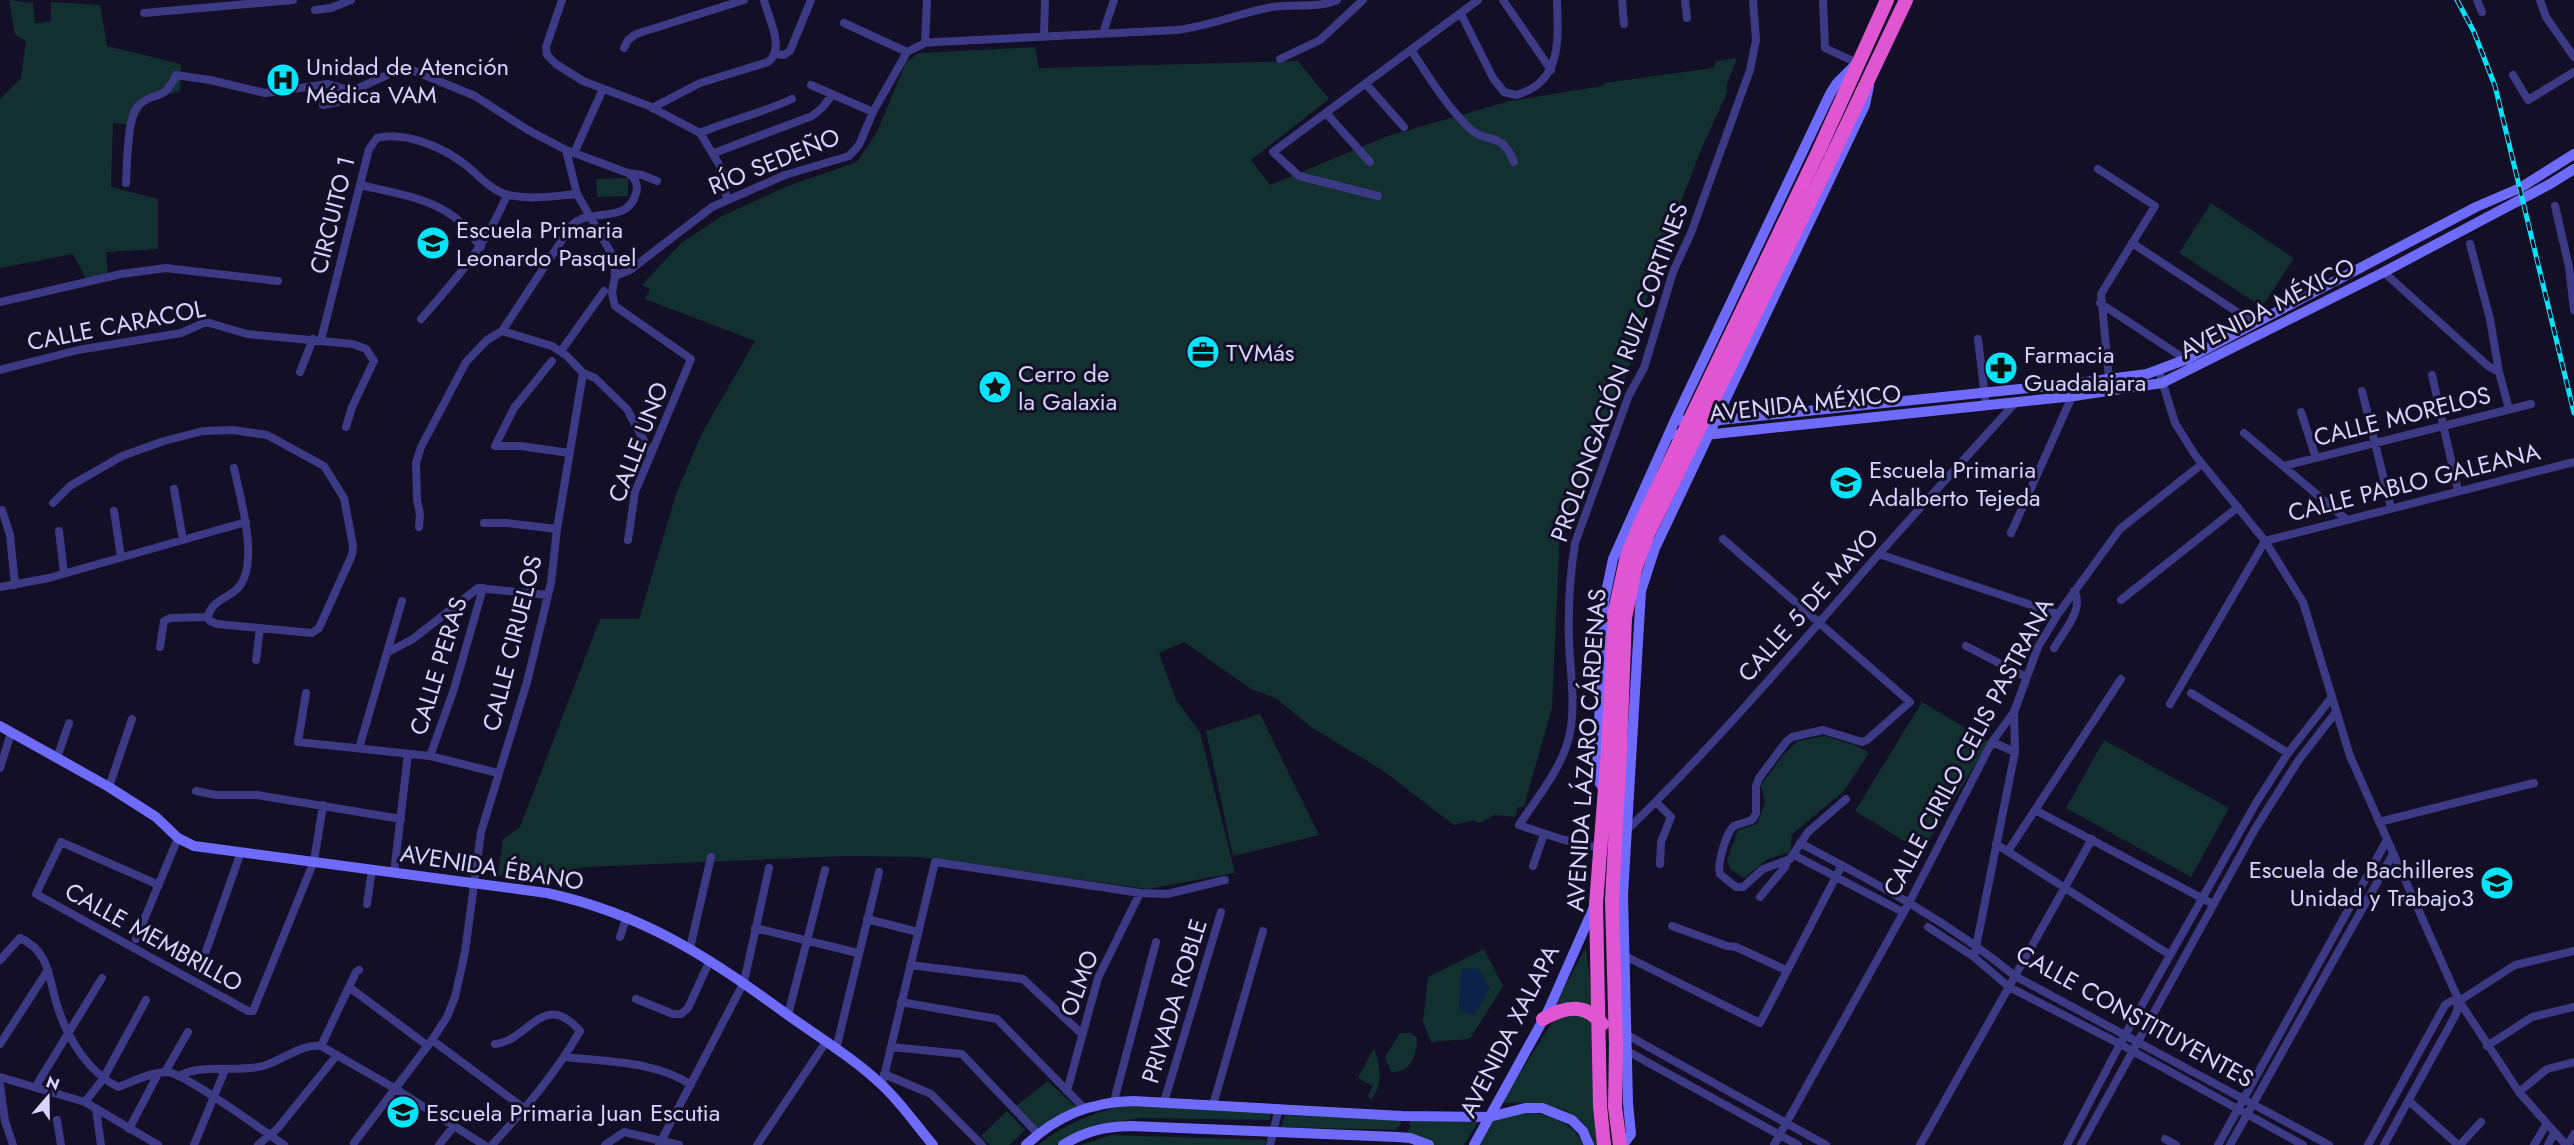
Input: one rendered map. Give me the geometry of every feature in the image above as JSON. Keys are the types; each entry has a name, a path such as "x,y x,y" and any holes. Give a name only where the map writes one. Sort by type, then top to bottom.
{"highway":[{"path":"1825,153 1857,63 1887,0"},
{"path":"1825,153 1906,0"},
{"name":"AVENIDA LÁZARO CÁRDENAS","path":"1622,1145 1616,1107 1622,1048 1612,900 1615,611 1627,556 1646,511 1825,153"},
{"name":"AVENIDA LÁZARO CÁRDENAS","path":"1604,1145 1600,1106 1596,904 1604,789 1614,751"},
{"path":"1543,1019 1568,1008 1589,1012 1598,1019 1622,1048"}],"main road":[{"path":"1604,789 1599,782 1597,772 1604,602 1608,579 1623,536 1675,420 1830,94 1837,83 1857,63"},
{"path":"1622,1145 1631,1134 1622,1048 1627,1035 1623,955 1626,832 1641,591 1655,548 1865,105 1870,70"},
{"name":"AVENIDA MÉXICO","path":"1675,420 1716,421 2078,383 2159,371 2187,359 2476,207 2520,188 2574,154"},
{"name":"AVENIDA MÉXICO","path":"1669,434 1709,435 2074,396 2162,383 2482,221 2574,169"},
{"path":"2476,207 2482,221"},
{"name":"AVENIDA ÉBANO","path":"0,726 109,787 156,818 178,838 203,848 547,893 596,905 627,916 710,960 883,1080 933,1145"},
{"name":"AVENIDA XALAPA","path":"1474,1145 1543,1019 1596,904"},
{"path":"1026,1145 1053,1122 1083,1108 1114,1101 1401,1116 1489,1117 1526,1108 1554,1111 1572,1120 1583,1131 1590,1145"},
{"path":"1398,1137 1405,1128 1401,1116"},
{"path":"1063,1145 1084,1132 1107,1127 1130,1126 1398,1137 1410,1138 1429,1145"}],"street":[{"path":"144,14 293,0"},
{"path":"315,10 331,8 351,0"},
{"path":"562,0 546,47 547,56 567,72 652,108 700,133 714,153 723,176 726,200"},
{"path":"624,48 628,40 636,34 744,0"},
{"path":"652,108 700,83 768,62 775,54 777,43 764,0"},
{"path":"775,54 784,55 790,51 811,0"},
{"path":"925,43 927,0"},
{"path":"1044,35 1045,0"},
{"path":"1103,33 1114,0"},
{"path":"844,23 907,52 925,43 1190,28 1274,4 1319,5 1337,0"},
{"path":"1280,59 1320,40 1363,0"},
{"path":"1378,196 1299,176 1273,152 1478,0"},
{"path":"1503,0 1551,70"},
{"path":"1461,14 1492,78 1504,92 1516,95 1542,82 1551,70 1558,33 1557,0"},
{"path":"1622,0 1624,24"},
{"path":"1685,0 1687,18"},
{"name":"PROLONGACIÓN RUIZ CORTINES","path":"1544,834 1519,825 1552,775 1568,742 1572,701 1569,637 1575,543 1629,395 1644,368 1673,272 1690,233 1750,70 1756,40 1753,0"},
{"path":"1823,0 1825,48 1857,63"},
{"path":"2477,0 2482,12"},
{"path":"2540,0 2546,17 2574,57"},
{"path":"1411,50 1439,93 1469,128 1506,145 1514,162"},
{"name":"RÍO SEDEÑO","path":"615,276 630,270 698,216 726,200 806,168 849,156 859,145 873,112 907,52"},
{"path":"322,85 323,105 338,102 352,91 398,70 412,70 476,96 533,134 570,152 657,181"},
{"path":"2513,75 2528,100 2574,72"},
{"path":"126,183 135,110 144,101 167,91 176,75 237,85 265,93 334,84 352,91"},
{"path":"1366,84 1404,127"},
{"path":"811,85 873,112"},
{"path":"603,89 570,152 578,194 614,258 615,276"},
{"path":"714,153 812,116 832,95"},
{"path":"700,133 726,122 766,111 792,99"},
{"path":"1326,113 1370,162"},
{"name":"CIRCUITO 1","path":"300,372 317,339 372,143 384,136 424,143 456,158 487,184 507,195 540,198 578,194"},
{"path":"2098,169 2155,206 2103,288 2100,303 2109,379"},
{"path":"419,527 416,463 421,447 466,362 487,340 502,332 572,225 581,218 620,212 633,201 637,185 628,173"},
{"path":"360,185 407,196 437,207 461,222 481,247"},
{"path":"421,319 481,247 507,195"},
{"path":"2555,206 2571,267 2574,310"},
{"path":"2132,243 2254,323"},
{"path":"2470,244 2490,319 2499,372 2509,409"},
{"path":"0,302 121,274 166,268 278,281"},
{"name":"CALLE UNO","path":"615,276 612,293 615,306 691,359 632,500 628,540"},
{"path":"2388,276 2488,366 2499,372"},
{"path":"561,351 604,291"},
{"path":"2100,303 2196,367"},
{"name":"CALLE CARACOL","path":"0,370 78,350 181,333 206,322 247,334 317,339 359,345 372,354 374,361 352,407 346,428"},
{"path":"502,332 542,342 561,351 582,373 595,378 627,409 651,454"},
{"path":"1978,339 1986,406"},
{"path":"552,361 514,408 495,446 521,446 568,453"},
{"path":"2159,371 2175,423 2202,464 2265,541 2303,602 2350,756 2459,1001 2518,1092 2546,1125 2567,1145 2574,1134"},
{"name":"CALLE CIRUELOS","path":"354,1143 430,1043 447,1017 459,983 480,832 526,682 548,595 556,529 582,373"},
{"path":"2432,375 2458,491"},
{"path":"2011,533 2078,383"},
{"path":"2362,391 2391,508"},
{"name":"CALLE 5 DE MAYO","path":"1626,832 1818,625 2016,402"},
{"name":"CALLE MORELOS","path":"2284,466 2531,404"},
{"path":"2301,412 2316,458"},
{"path":"53,503 70,486 122,456 203,431 233,430 267,435 324,466 344,498 353,546 350,562 316,632 218,624 210,621 208,617"},
{"path":"2244,433 2347,519"},
{"name":"CALLE PABLO GALEANA","path":"2265,541 2574,462"},
{"name":"CALLE CIRILO CELIS PASTRANA","path":"1774,1145 1910,901 1992,742 2014,712 2038,647 2058,614 2120,529 2202,464"},
{"path":"208,617 214,603 237,589 245,578 248,562 246,522 234,468"},
{"path":"174,489 183,540"},
{"path":"2121,600 2238,507"},
{"path":"2,510 10,535 15,585"},
{"path":"114,511 121,558"},
{"path":"0,587 121,558 246,522"},
{"path":"484,524 506,523 556,529"},
{"path":"59,531 64,573"},
{"path":"1723,539 1818,625 1910,702 1862,742 1823,730 1792,737 1786,742 1759,778 1756,786 1756,813 1753,819 1736,825 1730,831 1718,869 1720,874 1740,888 1763,869 1787,861 1794,855 1808,832 1846,799"},
{"path":"2170,704 2265,541"},
{"path":"1879,554 2058,614"},
{"path":"388,652 413,639 475,590 483,588 548,595"},
{"name":"CALLE PERAS","path":"430,756 454,689 483,588"},
{"path":"2054,648 2077,608 2078,598 2074,591"},
{"path":"359,748 402,601"},
{"path":"159,647 164,621 170,618 208,617"},
{"path":"256,660 260,628"},
{"path":"1966,646 2026,677"},
{"path":"2008,851 2121,679"},
{"path":"306,693 298,742 430,756 498,773"},
{"path":"2191,693 2288,753"},
{"path":"2067,1145 2120,1044 2256,803 2288,753 2331,697"},
{"path":"1974,957 2015,752 2014,712"},
{"path":"2081,1145 2213,904 2285,782 2336,712"},
{"path":"109,787 132,719"},
{"path":"57,758 69,723"},
{"path":"0,768 11,733"},
{"path":"1992,742 2015,752"},
{"path":"394,873 408,754"},
{"path":"2379,822 2534,783"},
{"path":"196,791 216,795 257,795 401,819"},
{"path":"1656,802 1671,817 1661,842 1660,864"},
{"path":"314,861 323,805"},
{"path":"2035,810 2213,904"},
{"path":"1533,866 1544,834 1599,848"},
{"path":"136,939 178,838"},
{"path":"1920,1145 2092,839"},
{"path":"2218,1145 2387,840"},
{"name":"CALLE MEMBRILLO","path":"159,885 61,842 36,894 189,980 248,1011 253,1011 314,861"},
{"name":"CALLE CONSTITUYENTES","path":"1800,843 1910,901 1975,943 2015,976 2127,1034 2330,1145"},
{"path":"1996,844 2170,955"},
{"path":"199,972 241,852"},
{"path":"2230,1145 2393,854"},
{"path":"1794,855 1903,912"},
{"path":"690,948 711,857"},
{"path":"1761,897 1785,867 1787,861"},
{"path":"982,1145 931,1094 883,1080 935,862 1140,893 1167,894 1225,880"},
{"path":"1623,955 1760,1023 1842,865"},
{"path":"660,1143 744,982 769,868"},
{"path":"367,904 372,870"},
{"path":"788,1015 825,870"},
{"path":"836,1049 879,872"},
{"name":"OLMO","path":"1067,1091 1102,968 1140,893"},
{"name":"PRIVADA ROBLE","path":"1164,1102 1221,912"},
{"path":"620,937 627,916"},
{"path":"867,919 918,932"},
{"path":"1672,926 1736,948 1786,970"},
{"name":"CALLE CONSTITUYENTES","path":"1928,927 1974,957 2009,987 2120,1044 2303,1145"},
{"path":"755,928 858,953"},
{"path":"1213,1105 1263,931"},
{"path":"0,960 20,938 33,943 48,970 58,1008 68,1033 85,1060 103,1079 118,1087 162,1073 179,1076 284,1145"},
{"path":"1114,1101 1156,942"},
{"path":"2367,1145 2445,1005 2451,1001 2459,1001 2515,965 2574,951"},
{"path":"636,999 674,1014 681,1014 688,1008 710,960"},
{"path":"2319,962 2329,968"},
{"path":"910,965 1023,979 1082,1034"},
{"path":"321,1046 359,969"},
{"path":"0,1044 48,970"},
{"path":"36,1086 102,978"},
{"path":"349,987 525,1109"},
{"path":"85,1102 103,1079 146,1000"},
{"path":"2384,1145 2456,1014 2459,1001"},
{"path":"901,1002 997,1019 1083,1108"},
{"path":"2487,1046 2532,1017 2574,1007"},
{"path":"492,1145 525,1109 565,1057 580,1030 561,1015 545,1015 536,1019 511,1041 495,1044"},
{"path":"129,1129 188,1032"},
{"path":"1627,1035 1826,1145"},
{"path":"757,1145 826,1042"},
{"path":"179,1076 193,1071 263,1066 310,1047 321,1046 394,1088 484,1145"},
{"path":"891,1047 962,1054 1038,1134"},
{"path":"1622,1048 1798,1145"},
{"path":"258,1145 278,1128 338,1055"},
{"path":"565,1057 671,1073 691,1085"},
{"path":"2518,1092 2547,1069 2574,1062"},
{"path":"194,1145 225,1070"},
{"path":"0,1077 85,1102 158,1145"},
{"path":"0,1085 3,1109 13,1145"},
{"path":"2409,1101 2459,1145 2481,1122"},
{"path":"1270,1145 1279,1108"},
{"path":"96,1109 101,1145"},
{"path":"57,1120 61,1145"},
{"path":"2534,1145 2546,1125"},
{"path":"439,1145 454,1126"},
{"path":"605,1145 624,1132 660,1143 680,1145"},
{"path":"2548,1145 2554,1133"},
{"path":"2165,1139 2176,1145"}],"green space":[{"path":"9,0 33,3 35,23 51,22 51,2 100,5 107,46 181,64 180,91 146,101 133,125 113,123 111,187 158,199 158,249 106,252 108,278 87,281 73,254 0,268 0,99 21,78 26,41 15,35"},
{"path":"1035,47 1039,68 1298,61 1329,99 1251,160 1270,185 1388,136 1510,101 1603,86 1604,83 1713,68 1716,61 1737,58 1727,84 1727,93 1703,145 1650,281 1639,344 1560,530 1552,708 1524,806 1518,808 1515,817 1494,815 1480,823 1473,820 1454,825 1382,770 1311,727 1277,699 1251,689 1184,642 1159,653 1176,700 1200,732 1235,873 1148,889 920,857 846,856 585,867 530,881 525,877 498,875 503,839 520,827 600,619 639,619 676,494 702,433 755,341 645,299 650,289 642,285 681,243 722,216 785,187 857,162 877,132 906,62 919,53"},
{"path":"628,178 628,196 597,197 596,179"},
{"path":"2211,203 2294,258 2262,307 2179,253"},
{"path":"1922,702 1989,742 1922,852 1855,811"},
{"path":"1260,714 1319,835 1233,856 1206,731"},
{"path":"1825,736 1857,746 1869,753 1843,792 1792,834 1790,852 1766,860 1744,878 1730,869 1727,860 1738,830 1757,824 1765,803 1761,785 1784,754 1798,741"},
{"path":"2104,740 2229,808 2191,877 2066,808"},
{"path":"1586,947 1593,1007 1573,1002 1555,1004"},
{"path":"1484,949 1503,986 1470,1039 1431,1042 1423,1022 1428,977"},
{"path":"1572,1014 1589,1015 1597,1023 1605,1145 1594,1145 1590,1131 1570,1113 1543,1105 1501,1103 1555,1018"},
{"path":"1400,1033 1411,1033 1417,1038 1416,1051 1404,1070 1391,1072 1385,1057"},
{"path":"1374,1048 1380,1075 1378,1088 1371,1100 1368,1095 1373,1086 1358,1078"},
{"path":"1048,1081 1076,1107 1036,1129 1016,1106"},
{"path":"1125,1105 1270,1111 1270,1120 1140,1118 1092,1125 1056,1145 1038,1145 1079,1120"},
{"path":"1007,1111 1025,1130 1009,1145 990,1145 981,1136"},
{"path":"1532,1112 1569,1126 1583,1145 1476,1145 1491,1119"},
{"path":"1285,1115 1400,1120 1401,1124 1396,1130 1281,1127"},
{"path":"1409,1118 1478,1122 1464,1145 1434,1145 1406,1133 1410,1128"},
{"path":"1112,1135 1266,1140 1265,1145 1081,1145"}],"water":[{"path":"1461,968 1479,969 1490,988 1477,1011 1471,1015 1459,1010"}],"railway":[{"path":"2457,0 2474,32 2495,86 2574,413"}],"place":[{"name":"Unidad de Atención Médica VAM","path":"283,80"},
{"name":"Escuela Primaria Leonardo Pasquel","path":"433,243"},
{"name":"TVMás","path":"1203,352"},
{"name":"Farmacia Guadalajara","path":"2001,368"},
{"name":"Cerro de la Galaxia","path":"995,387"},
{"name":"Escuela Primaria Adalberto Tejeda","path":"1846,483"},
{"name":"Escuela de Bachilleres Unidad y Trabajo3","path":"2497,883"},
{"name":"Escuela Primaria Juan Escutia","path":"403,1112"}]}
